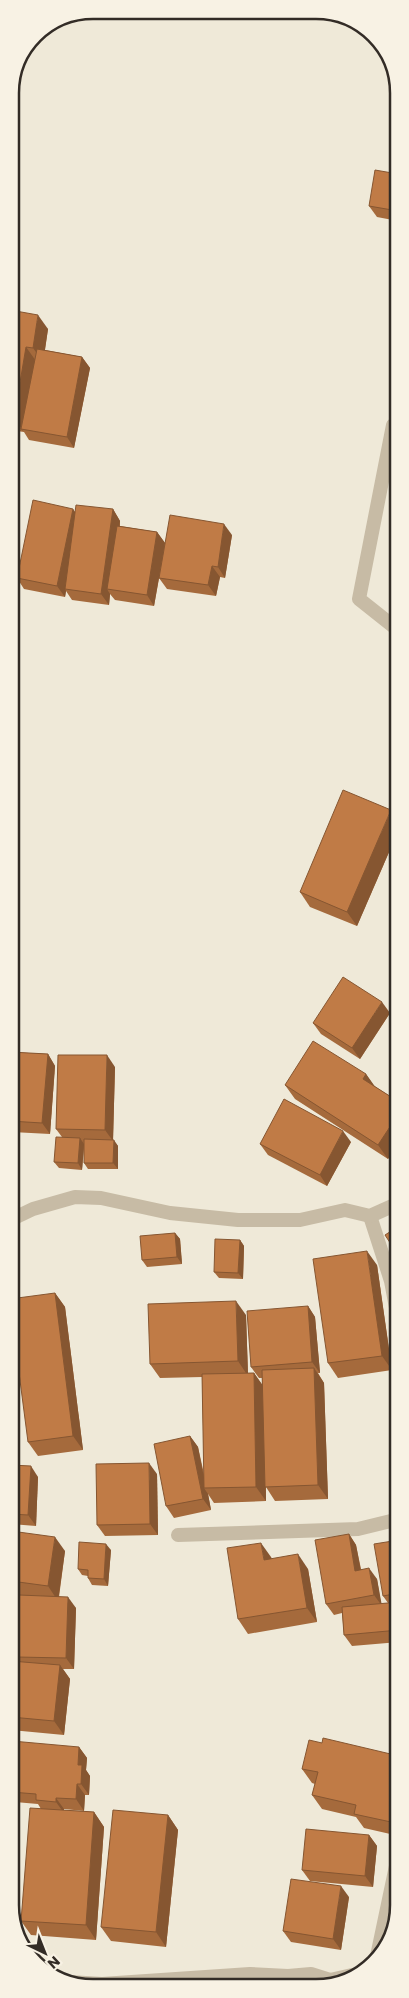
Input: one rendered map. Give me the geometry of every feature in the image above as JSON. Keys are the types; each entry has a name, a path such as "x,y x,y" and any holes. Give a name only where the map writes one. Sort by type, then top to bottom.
{"street":[{"path":"390,445 359,599 390,624"},
{"path":"19,1216 33,1209 75,1197 101,1198 170,1213 238,1220 300,1220 345,1210 370,1216 390,1207"},
{"path":"370,1216 390,1279"},
{"path":"178,1535 358,1529 390,1521"},
{"path":"380,1942 390,1894"},
{"path":"176,1979 250,1974 288,1976 311,1974 322,1979"}],"building":[{"path":"375,170 390,173 390,210 369,206"},
{"path":"19,312 38,315 33,348 26,347 19,388"},
{"path":"37,349 82,357 67,437 21,429"},
{"path":"33,500 73,509 57,586 19,578 19,568"},
{"path":"76,505 113,509 101,594 65,589"},
{"path":"170,515 224,524 218,567 212,566 208,585 159,578"},
{"path":"117,526 157,532 147,595 107,589"},
{"path":"343,790 390,810 347,912 300,892"},
{"path":"343,977 382,1002 352,1048 313,1023"},
{"path":"313,1041 366,1074 363,1079 390,1096 390,1127 378,1145 285,1085"},
{"path":"19,1052 48,1054 42,1123 19,1122"},
{"path":"58,1055 107,1055 105,1130 56,1129"},
{"path":"284,1099 343,1131 320,1175 260,1144"},
{"path":"56,1137 80,1138 78,1163 54,1162"},
{"path":"84,1139 114,1140 113,1163 84,1163"},
{"path":"390,1232 390,1243 385,1235"},
{"path":"175,1233 177,1257 142,1260 140,1236"},
{"path":"215,1239 240,1240 238,1273 214,1272"},
{"path":"367,1251 382,1356 328,1363 313,1259"},
{"path":"55,1293 73,1436 28,1442 19,1373 19,1298"},
{"path":"236,1301 238,1361 150,1364 148,1304"},
{"path":"308,1306 312,1362 251,1367 247,1311"},
{"path":"314,1368 318,1485 265,1487 262,1370"},
{"path":"254,1373 256,1487 204,1488 202,1374"},
{"path":"190,1436 203,1499 166,1506 154,1444"},
{"path":"149,1463 150,1524 97,1525 96,1464"},
{"path":"19,1465 31,1466 28,1515 19,1514"},
{"path":"19,1532 55,1537 48,1586 19,1582"},
{"path":"349,1534 355,1571 369,1568 374,1595 326,1604 315,1540"},
{"path":"390,1541 390,1595 383,1596 374,1544"},
{"path":"79,1542 106,1544 104,1579 88,1578 88,1570 78,1569"},
{"path":"261,1543 264,1560 298,1554 307,1608 238,1619 227,1548"},
{"path":"19,1595 68,1597 66,1658 19,1657"},
{"path":"390,1603 390,1631 344,1635 342,1607"},
{"path":"19,1662 60,1665 54,1721 19,1718"},
{"path":"323,1738 390,1754 390,1822 354,1814 356,1805 312,1795 318,1772 302,1769 309,1740 322,1743"},
{"path":"19,1742 79,1747 78,1765 82,1765 81,1784 77,1784 76,1799 56,1798 56,1802 36,1800 36,1794 19,1793"},
{"path":"30,1808 94,1812 86,1925 21,1921"},
{"path":"113,1810 168,1815 156,1932 101,1927"},
{"path":"306,1829 369,1835 365,1876 302,1870"},
{"path":"291,1879 341,1886 333,1939 283,1931"}]}
